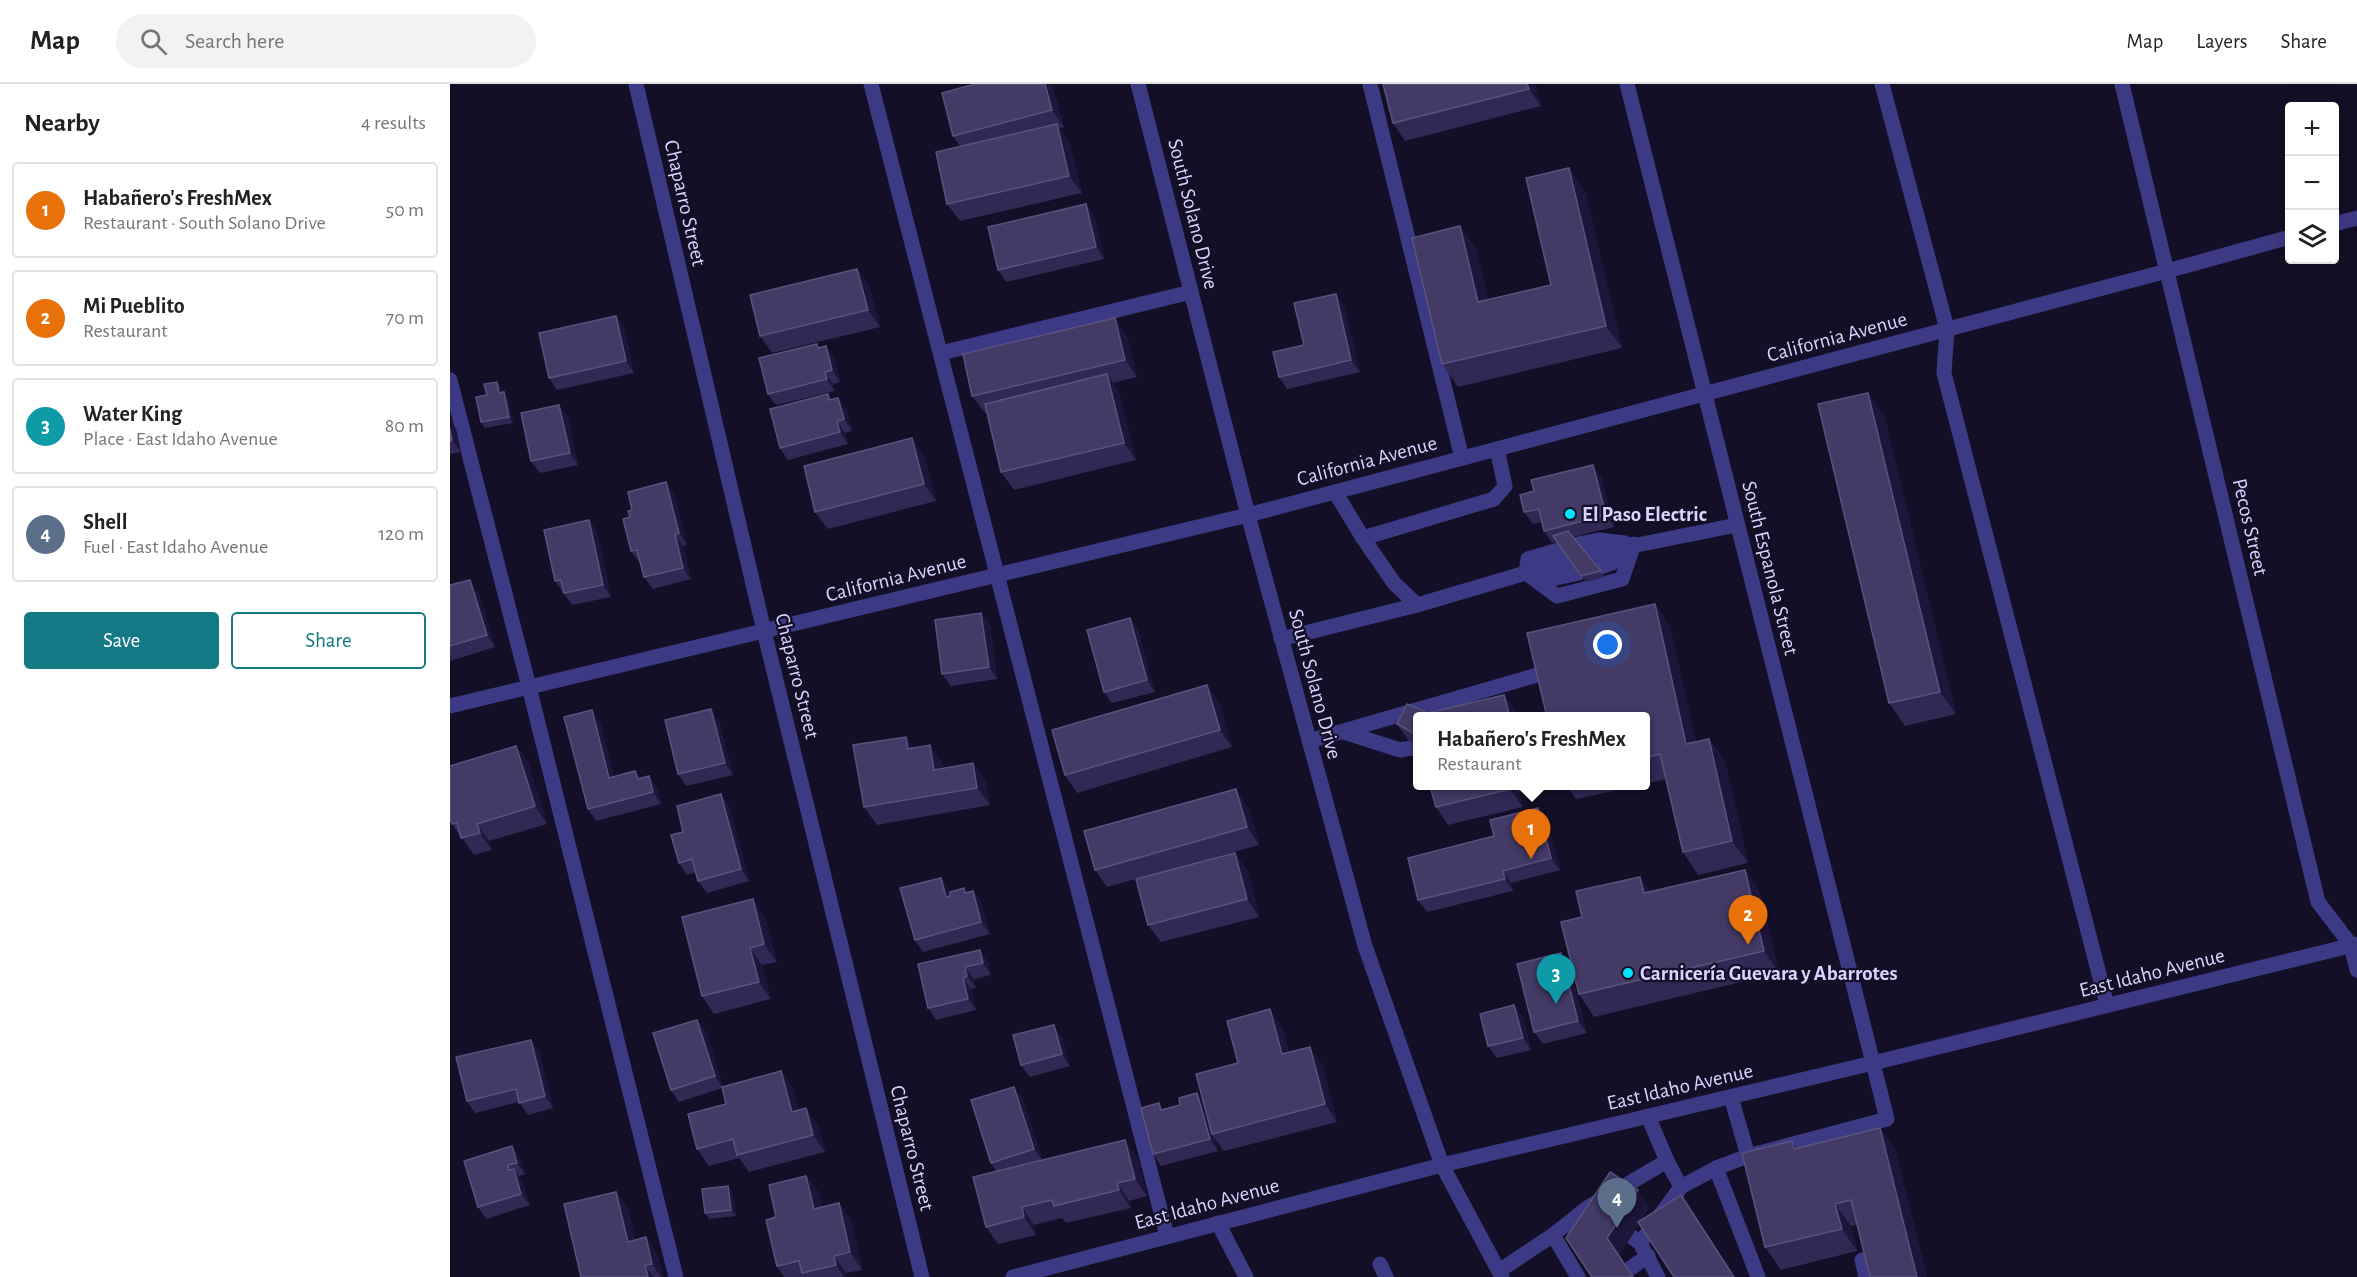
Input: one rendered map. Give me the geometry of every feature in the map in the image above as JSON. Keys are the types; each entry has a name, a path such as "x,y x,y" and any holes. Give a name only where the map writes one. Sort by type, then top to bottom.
{"street":[{"name":"Chaparro Street","path":"636,84 764,631 922,1277"},
{"path":"871,84 1167,1236"},
{"name":"South Solano Drive","path":"1138,84 1248,515 1365,946 1442,1165 1501,1274"},
{"path":"1370,84 1462,458"},
{"name":"South Espanola Street","path":"1627,84 1887,1119 1748,1156"},
{"path":"1882,84 1947,329 1944,373 2107,1005"},
{"name":"Pecos Street","path":"2122,84 2318,902 2354,944 2357,970"},
{"path":"2339,223 2357,218"},
{"name":"California Avenue","path":"450,706 1248,515 2167,272 2285,238"},
{"path":"941,353 1191,292"},
{"path":"450,381 529,687 675,1277"},
{"path":"1363,538 1494,499 1505,486 1497,449"},
{"path":"1335,492 1394,583 1417,605"},
{"path":"1583,550 1599,540 1634,544 1737,525"},
{"path":"1598,568 1612,563 1634,544"},
{"path":"1526,573 1557,596 1622,579 1634,544"},
{"path":"1281,639 1417,605 1571,560"},
{"path":"1309,741 1537,675"},
{"path":"1441,712 1448,700"},
{"path":"1344,732 1400,750 1413,748"},
{"name":"East Idaho Avenue","path":"1013,1277 1442,1165 1873,1063 2354,944"},
{"path":"1628,1270 1640,1245 1681,1187 1716,1168 1748,1156 1731,1097"},
{"path":"1648,1116 1681,1187"},
{"path":"1501,1274 1587,1208 1667,1161"},
{"path":"1716,1168 1758,1277"},
{"path":"1587,1208 1603,1219"},
{"path":"1218,1223 1246,1277"},
{"path":"1553,1235 1578,1277"},
{"path":"1640,1245 1656,1276"},
{"path":"1862,1260 1866,1277"}],"building":[{"path":"975,84 1045,84 1052,110 953,136 942,93"},
{"path":"1383,84 1527,84 1529,89 1393,123"},
{"path":"1057,124 1069,176 947,204 936,152"},
{"path":"1569,168 1606,326 1442,364 1412,238 1460,226 1478,302 1551,285 1526,178"},
{"path":"1086,204 1096,247 998,270 988,227"},
{"path":"857,269 868,310 760,336 750,295"},
{"path":"1336,294 1351,360 1279,377 1273,352 1304,345 1294,303"},
{"path":"616,316 626,361 549,378 539,333"},
{"path":"1115,318 1125,360 972,396 963,354"},
{"path":"817,344 818,348 826,346 832,370 825,372 827,379 768,394 759,358"},
{"path":"1107,374 1124,443 1001,472 985,404"},
{"path":"497,382 499,393 504,392 509,417 481,422 476,397 487,395 484,384"},
{"path":"1868,393 1940,692 1889,703 1818,404"},
{"path":"828,394 829,400 838,398 844,419 837,421 840,432 780,448 770,409"},
{"path":"559,405 570,453 531,461 521,413"},
{"path":"912,438 924,484 815,512 804,466"},
{"name":"El Paso Electric","path":"1593,465 1606,515 1544,531 1539,509 1524,512 1520,495 1534,491 1531,480"},
{"path":"666,482 679,533 675,534 683,568 644,577 637,550 631,551 623,519 630,517 628,511 632,510 628,492"},
{"path":"589,520 603,585 564,593 561,580 555,581 544,530"},
{"path":"1568,531 1601,571 1581,576 1553,536"},
{"path":"470,580 487,635 450,646 450,585"},
{"path":"1655,604 1686,744 1709,739 1732,841 1683,852 1660,754 1650,757 1650,712 1546,712 1527,633"},
{"path":"981,613 989,667 942,674 935,620"},
{"path":"1130,618 1147,680 1104,692 1087,630"},
{"path":"1207,685 1220,730 1065,775 1052,730"},
{"path":"1504,695 1509,712 1432,712"},
{"path":"1407,704 1426,712 1413,712 1413,733 1397,724"},
{"path":"711,709 725,763 678,774 665,720"},
{"path":"592,710 609,778 635,771 638,779 649,776 653,792 588,809 564,717"},
{"path":"906,737 908,749 930,745 934,770 973,763 977,788 864,807 853,745"},
{"path":"516,746 535,806 477,824 480,833 461,838 457,823 452,824 450,818 450,766"},
{"path":"1236,789 1247,827 1095,870 1084,831"},
{"path":"1431,790 1506,790 1436,807"},
{"path":"721,794 741,869 698,881 692,859 679,863 671,835 683,832 677,806"},
{"path":"1538,808 1551,858 1503,871 1505,879 1418,900 1408,858 1494,836 1490,820"},
{"path":"1235,853 1247,899 1148,925 1136,879"},
{"path":"1745,870 1764,951 1579,994 1561,922 1582,917 1576,891 1640,877 1644,893"},
{"path":"941,878 946,897 950,896 950,892 964,888 965,893 973,891 981,922 915,940 900,888"},
{"path":"753,899 764,944 750,948 759,982 702,996 682,917"},
{"path":"980,950 983,963 965,967 967,976 963,978 968,999 928,1008 918,964"},
{"path":"1561,953 1578,1021 1534,1032 1517,964"},
{"path":"1514,1005 1523,1038 1488,1046 1480,1014"},
{"path":"1270,1009 1282,1054 1310,1047 1325,1104 1212,1134 1196,1074 1238,1063 1227,1021"},
{"path":"697,1020 715,1076 671,1090 653,1033"},
{"path":"1054,1025 1062,1054 1021,1065 1013,1035"},
{"path":"531,1040 545,1096 519,1103 516,1089 467,1101 456,1057"},
{"path":"781,1071 792,1112 806,1108 813,1135 737,1155 733,1139 697,1149 688,1114 726,1104 722,1087"},
{"path":"1014,1087 1034,1149 991,1163 971,1100"},
{"path":"1197,1093 1210,1139 1153,1154 1141,1108 1159,1103 1161,1110 1180,1105 1179,1098"},
{"path":"1880,1128 1917,1277 1870,1277 1851,1200 1835,1204 1842,1229 1765,1247 1742,1153 1792,1141 1794,1149"},
{"path":"1125,1140 1135,1179 1117,1183 1119,1190 1054,1206 1052,1200 1022,1207 1024,1217 986,1227 973,1177"},
{"path":"512,1146 517,1163 508,1165 509,1170 514,1169 521,1194 478,1207 464,1161"},
{"path":"1610,1172 1638,1190 1607,1238 1633,1277 1592,1277 1566,1238"},
{"path":"806,1176 814,1209 839,1203 850,1252 834,1256 836,1265 802,1273 799,1261 777,1266 766,1220 776,1217 769,1185"},
{"path":"728,1186 731,1210 705,1213 702,1189"},
{"path":"616,1192 628,1242 646,1237 652,1264 645,1265 648,1277 581,1277 564,1204"},
{"path":"1681,1195 1734,1277 1674,1277 1638,1222"}],"place":[{"name":"El Paso Electric","path":"1570,514"},
{"name":"Habañero's FreshMex","path":"1531,859"},
{"name":"Mi Pueblito","path":"1748,945"},
{"name":"Carnicería Guevara y Abarrotes","path":"1628,973"},
{"name":"Water King","path":"1556,1004"},
{"name":"Shell","path":"1617,1228"}]}
